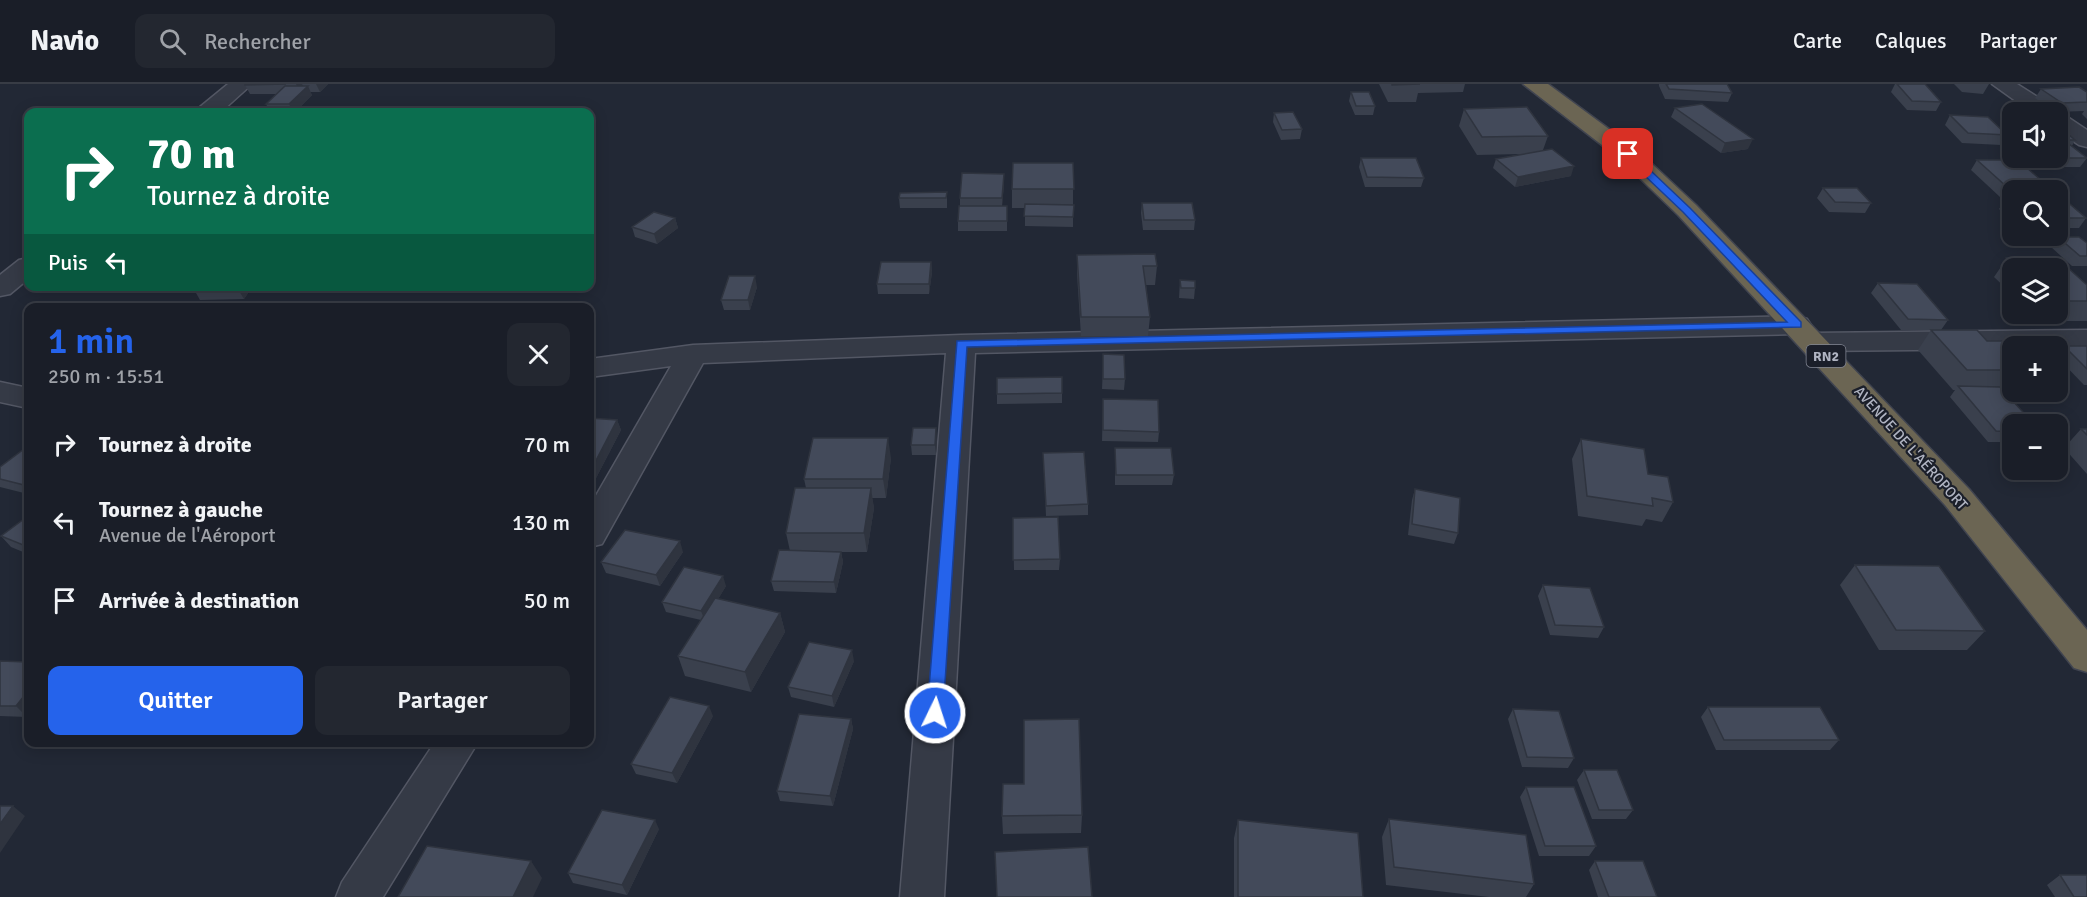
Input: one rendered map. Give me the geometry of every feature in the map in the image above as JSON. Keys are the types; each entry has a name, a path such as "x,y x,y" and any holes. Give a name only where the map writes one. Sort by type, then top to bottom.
{"highway":[{"name":"AVENUE DE L'AÉROPORT","path":"1534,84 1628,154 1686,210 1957,497 2087,657"}],"street":[{"path":"213,108 240,84"},
{"path":"2003,84 2030,102"},
{"path":"2068,128 2087,140"},
{"path":"0,288 24,269"},
{"path":"594,367 693,354 961,344 1805,334 2087,339"},
{"path":"922,897 961,344"},
{"path":"594,529 693,354"},
{"path":"0,392 24,397"},
{"path":"358,897 455,747"}],"building":[{"path":"1666,84 1727,84 1732,93 1669,89"},
{"path":"1897,84 1925,84 1941,102 1912,101"},
{"path":"285,86 308,86 289,104 266,104"},
{"path":"2079,87 2087,92 2087,102 2060,102 2041,89"},
{"path":"1351,92 1369,92 1375,106 1356,106"},
{"path":"1702,104 1753,139 1725,143 1675,108"},
{"path":"1527,107 1548,136 1482,137 1464,109"},
{"path":"1293,112 1302,129 1282,130 1274,113"},
{"path":"1950,115 1988,117 2002,130 2002,135 1968,133"},
{"path":"2068,144 2069,144 2087,158 2068,158"},
{"path":"1552,149 1574,166 1518,177 1496,159"},
{"path":"1361,158 1416,158 1424,178 1367,177"},
{"path":"1977,160 2002,160 2002,168 2027,168 2041,180 2002,180 2002,182"},
{"path":"1013,163 1073,163 1074,189 1012,189"},
{"path":"962,173 1004,174 1002,198 960,198"},
{"path":"1823,188 1857,188 1871,203 1835,202"},
{"path":"947,192 946,198 899,198 900,193"},
{"path":"2068,202 2086,218 2068,218"},
{"path":"1142,203 1192,203 1195,220 1144,220"},
{"path":"1025,204 1074,205 1073,217 1024,216"},
{"path":"959,206 1007,206 1007,221 958,221"},
{"path":"654,212 675,218 654,234 632,227"},
{"path":"2068,237 2079,237 2087,243 2087,256 2080,256 2068,246"},
{"path":"1155,254 1157,266 1143,266 1150,317 1081,317 1077,255"},
{"path":"881,262 931,262 929,284 877,284"},
{"path":"2068,268 2087,285 2087,301 2068,301"},
{"path":"729,276 755,276 748,300 721,300"},
{"path":"1180,280 1195,281 1195,288 1181,288"},
{"path":"1878,283 1917,284 1948,320 1908,319"},
{"path":"1931,330 1977,330 1987,341 2002,341 2002,370 1967,370"},
{"path":"2068,346 2087,346 2087,369 2068,350"},
{"path":"1103,354 1124,355 1125,379 1103,379"},
{"path":"1062,377 1062,393 997,394 997,378"},
{"path":"1958,386 2000,387 2002,402 2014,402 2025,414 2002,414 2002,431 1996,431"},
{"path":"1103,399 1158,400 1159,432 1103,430"},
{"path":"594,418 617,420 594,464"},
{"path":"913,428 936,428 935,445 911,445"},
{"path":"813,438 888,438 883,479 804,479"},
{"path":"1581,439 1644,449 1648,474 1668,477 1673,502 1652,498 1653,506 1587,496"},
{"path":"1115,448 1171,448 1174,475 1116,475"},
{"path":"24,449 24,485 0,479 0,467"},
{"path":"1084,452 1088,504 1046,506 1043,453"},
{"path":"795,488 871,488 864,533 786,533"},
{"path":"1415,489 1460,498 1458,533 1412,524"},
{"path":"1058,517 1060,559 1013,560 1013,518"},
{"path":"24,519 24,545 1,536"},
{"path":"625,530 680,541 656,575 601,562"},
{"path":"779,550 841,552 834,582 771,581"},
{"path":"1855,565 1939,566 1985,631 1896,630"},
{"path":"684,567 723,576 701,611 662,602"},
{"path":"1543,585 1590,588 1604,627 1555,625"},
{"path":"715,598 780,613 745,672 678,656"},
{"path":"809,642 852,650 832,696 788,687"},
{"path":"0,661 24,662 24,696 16,706 0,706"},
{"path":"670,697 709,706 672,773 631,764"},
{"path":"1708,707 1820,707 1839,740 1724,740"},
{"path":"1513,709 1559,711 1574,758 1527,757"},
{"path":"799,714 851,719 830,796 777,791"},
{"path":"1079,719 1082,815 1002,816 1003,784 1024,784 1024,720"},
{"path":"1584,770 1617,770 1633,810 1599,810"},
{"path":"1526,787 1574,787 1596,846 1545,846"},
{"path":"0,806 13,806 0,824"},
{"path":"602,810 655,820 622,885 568,873"},
{"path":"1389,819 1526,835 1534,884 1394,867"},
{"path":"1238,820 1358,833 1363,897 1238,897"},
{"path":"427,846 531,861 513,897 398,897"},
{"path":"1088,847 1092,897 997,897 995,852"},
{"path":"1595,861 1643,861 1657,897 1609,897"},
{"path":"2060,875 2087,875 2087,897 2074,897"}],"route":[{"path":"935,713 961,344 1797,325 1686,210 1628,154"}]}
